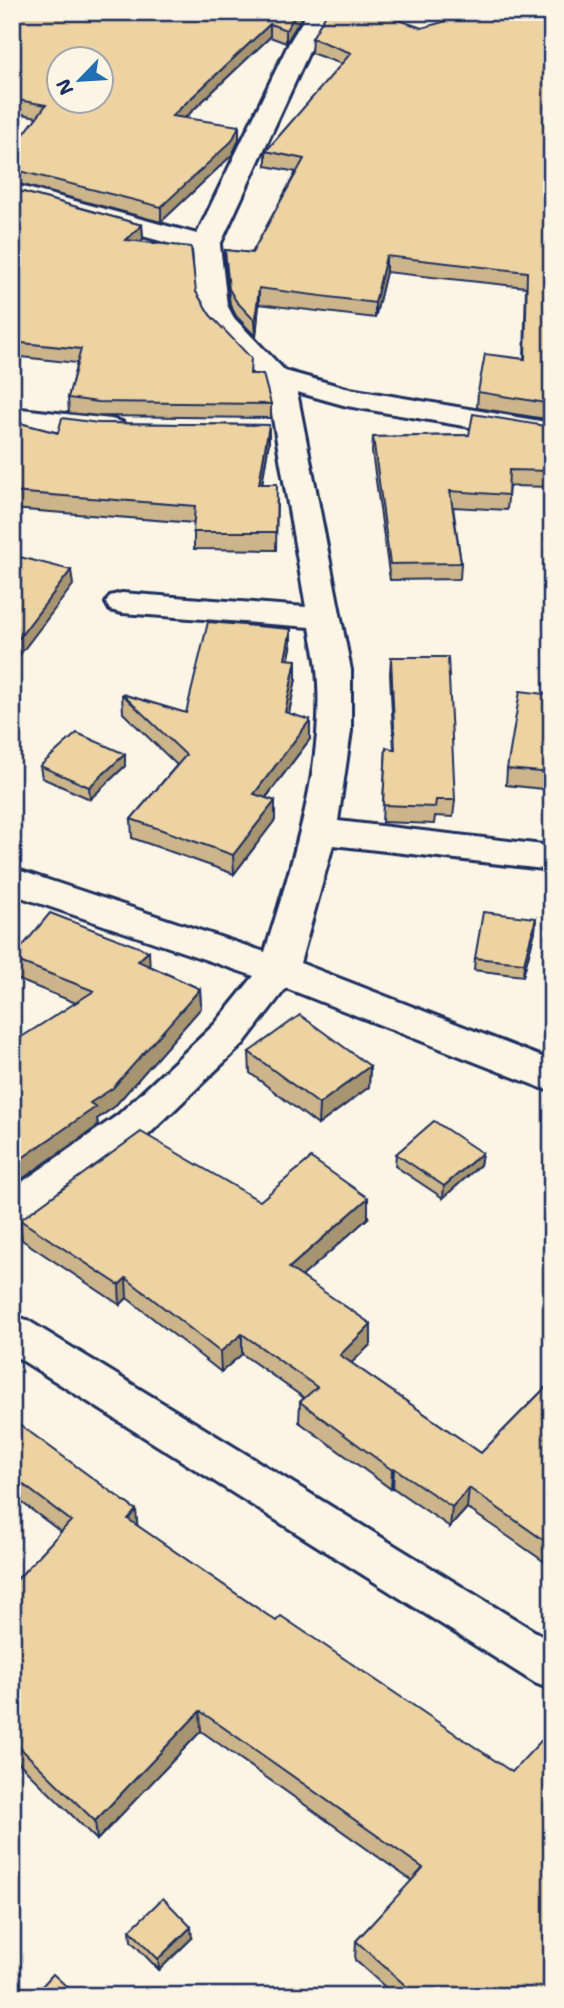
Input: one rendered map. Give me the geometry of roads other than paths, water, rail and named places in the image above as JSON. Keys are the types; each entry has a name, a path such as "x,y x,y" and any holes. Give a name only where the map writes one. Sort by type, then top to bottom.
{"street":[{"path":"12,1211 132,1126 229,1034 279,970 319,831 334,732 334,670 325,618 278,429 284,396 275,377 222,321 213,305 206,245 301,43 320,12"},
{"path":"12,192 206,245"},
{"path":"275,377 347,397 552,432"},
{"path":"12,417 99,428 140,428"},
{"path":"122,603 325,618"},
{"path":"319,831 552,858"},
{"path":"12,881 279,970 552,1077"},
{"path":"12,1332 552,1668"}]}
